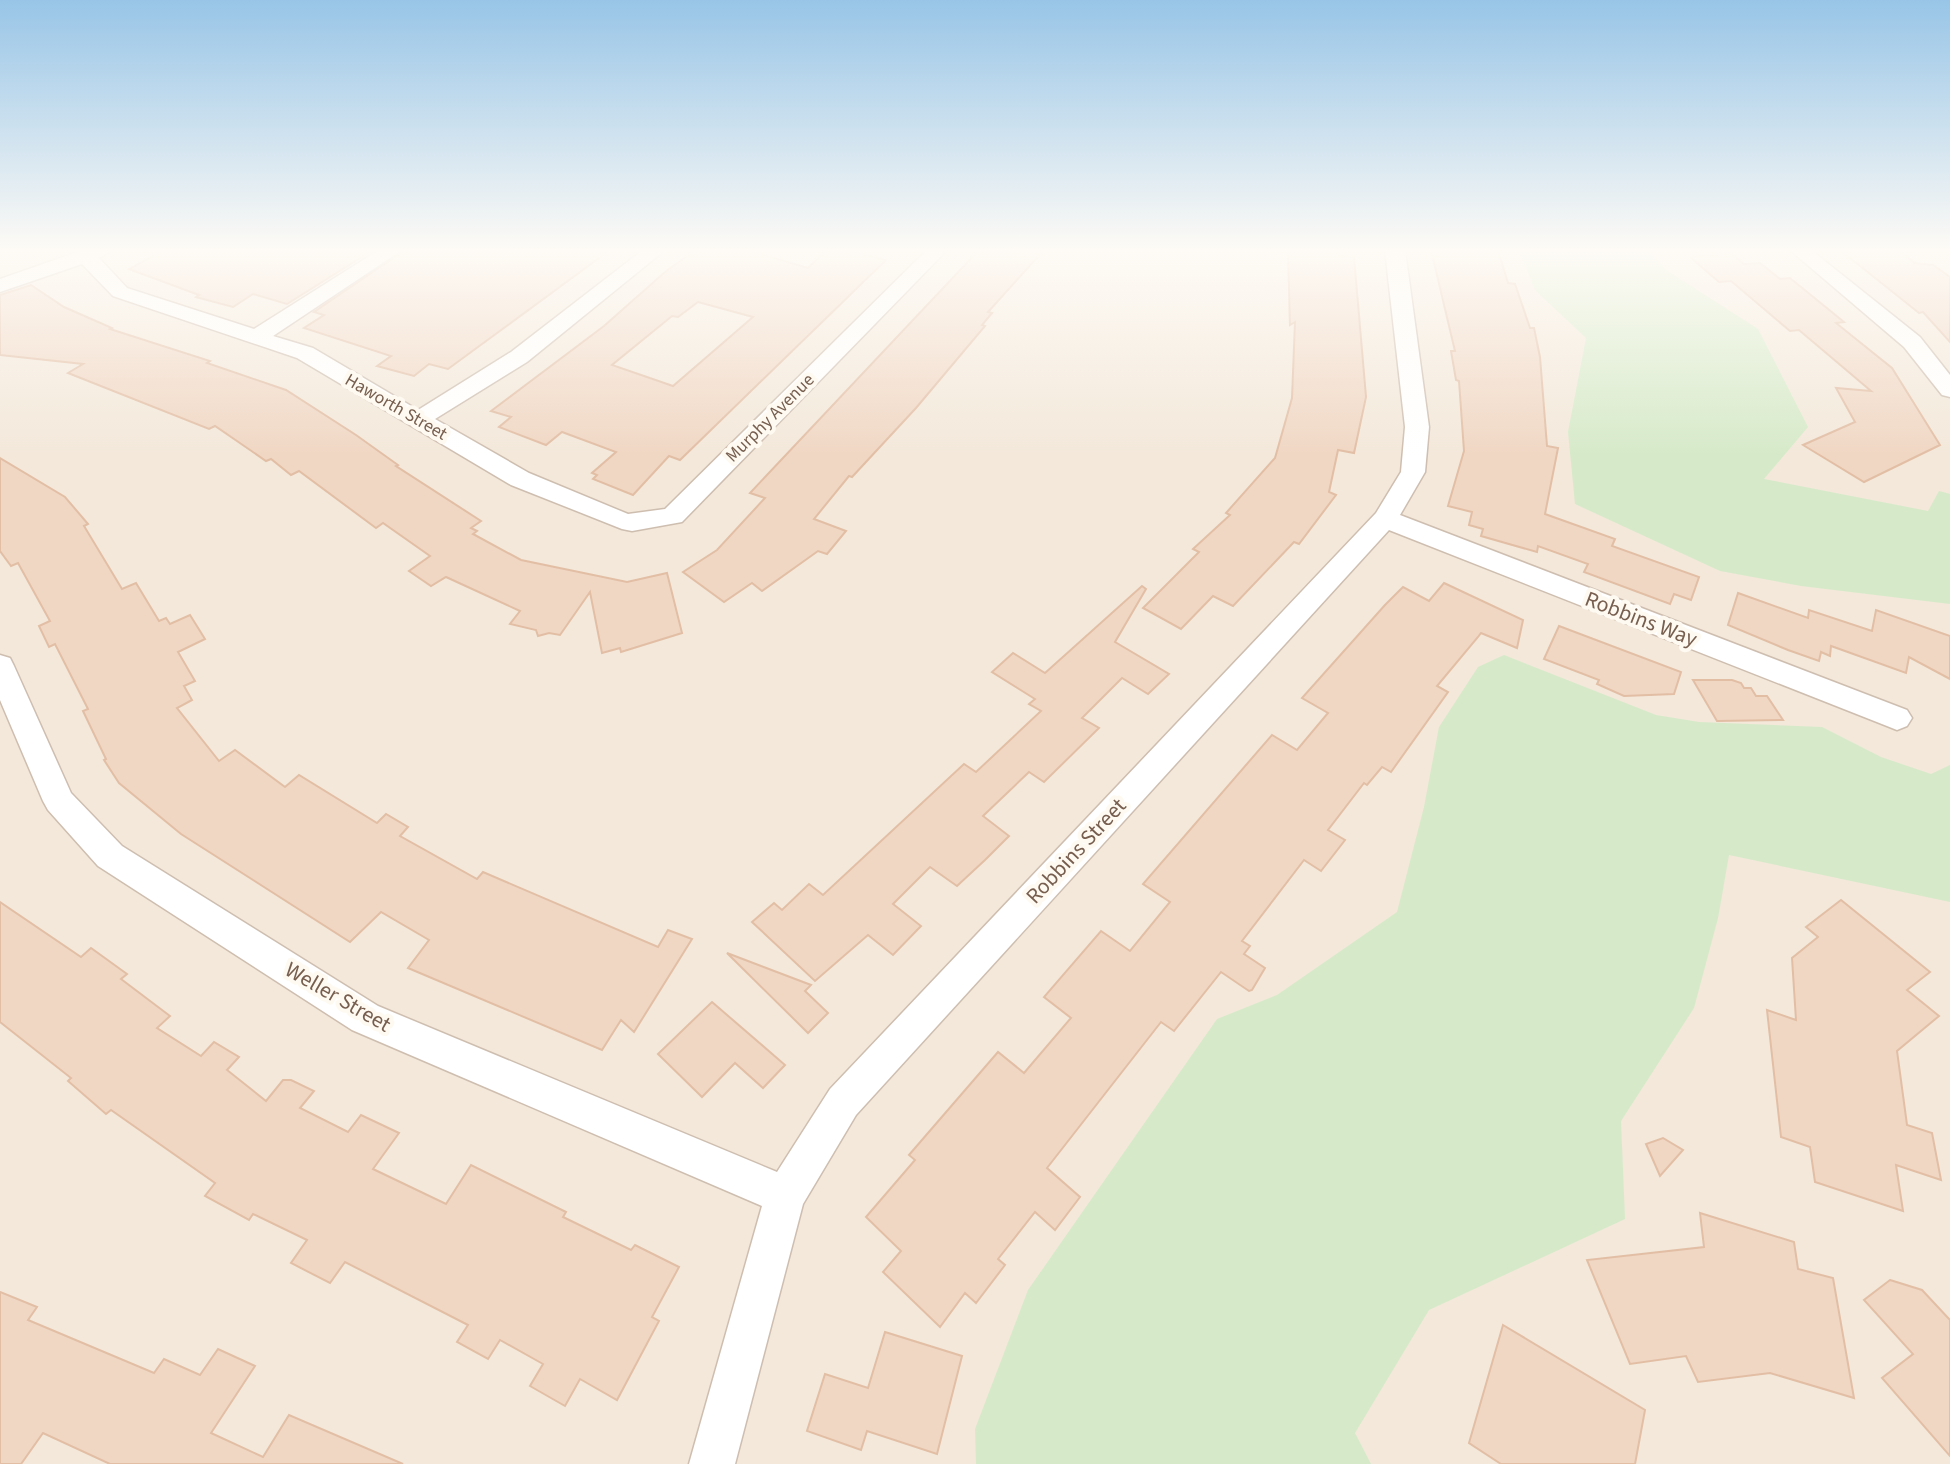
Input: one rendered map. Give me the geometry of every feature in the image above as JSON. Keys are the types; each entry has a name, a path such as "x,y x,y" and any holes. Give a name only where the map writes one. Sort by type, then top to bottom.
{"street":[{"name":"Haworth Street","path":"197,318 305,353 520,479 622,521"},
{"path":"255,338 286,318"},
{"path":"418,420 519,357 569,318"},
{"name":"Murphy Avenue","path":"622,521 632,523 673,516 870,318"},
{"name":"Robbins Street","path":"712,1464 785,1196 843,1102 1385,519 1413,472 1417,427 1403,318"},
{"path":"1883,318 1912,342 1950,390"},
{"name":"Robbins Way","path":"1385,519 1897,718"},
{"name":"Weller Street","path":"0,666 59,801 110,856 365,1018 785,1196"}],"shaded area":[{"path":"0,318 1950,318 1950,1464 0,1464"}],"green space":[{"path":"1565,318 1741,318 1758,329 1808,427 1764,479 1928,511 1939,491 1950,494 1950,604 1801,586 1720,571 1575,504 1568,432 1586,338"},
{"path":"1504,655 1656,715 1699,722 1822,727 1881,757 1931,774 1950,765 1950,902 1729,855 1718,918 1694,1008 1621,1121 1625,1219 1429,1310 1355,1433 1371,1464 976,1464 975,1429 1028,1290 1217,1019 1277,995 1397,912 1424,807 1439,727 1478,667"}],"building":[{"path":"0,318 90,318 110,329 210,361 207,363 286,390 481,521 471,528 477,531 473,534 521,560 627,582 667,573 682,633 621,652 620,648 602,653 590,592 560,635 549,633 538,636 536,630 510,624 520,611 446,577 431,586 409,571 430,556 383,523 376,528 299,471 291,475 271,459 266,461 215,426 209,429 68,373 83,364 0,355"},
{"path":"319,318 517,318 448,369 429,364 414,376 377,366 391,356 304,328"},
{"path":"613,318 669,318 612,365 673,386 751,318 826,318 680,460 669,456 633,495 593,479 597,475 592,473 616,452 562,432 546,445 499,427 511,417 491,411"},
{"path":"915,318 988,318 982,325 985,326 916,408 852,477 849,476 814,519 846,531 827,554 818,551 762,591 752,583 724,602 683,572 717,550 765,498 750,493"},
{"path":"1290,318 1359,318 1366,397 1354,453 1338,450 1329,492 1336,495 1299,544 1294,542 1233,606 1213,596 1181,629 1143,608 1199,552 1193,549 1230,515 1226,513 1275,458 1292,398 1295,322 1290,325"},
{"path":"1447,318 1527,318 1530,328 1534,328 1540,357 1547,446 1558,448 1545,514 1615,539 1612,546 1699,577 1691,600 1674,594 1670,604 1584,572 1588,564 1538,546 1537,552 1481,536 1483,529 1469,525 1472,512 1448,506 1464,451 1459,381 1456,380 1451,351 1455,351"},
{"path":"1775,318 1839,318 1844,322 1836,323 1892,368 1940,445 1864,482 1803,445 1855,422 1836,388 1871,391 1799,330 1790,331"},
{"path":"1929,318 1950,318 1950,342"},
{"path":"0,458 65,497 88,524 84,526 122,589 136,583 159,621 166,618 170,624 190,615 205,639 178,652 195,681 184,686 192,700 177,708 219,761 235,750 285,787 299,775 377,823 386,814 408,827 400,836 477,879 483,872 658,947 668,930 692,939 634,1032 621,1020 602,1050 408,968 429,940 381,912 350,942 181,834 119,783 104,760 83,711 88,709 55,644 49,647 39,626 50,621 18,563 11,566 0,551"},
{"path":"1444,583 1523,620 1517,648 1481,633 1437,686 1448,692 1391,772 1382,767 1367,785 1364,783 1328,830 1345,840 1321,871 1304,860 1242,941 1250,946 1244,954 1265,968 1252,990 1221,972 1174,1031 1161,1022 1047,1168 1080,1197 1055,1230 1035,1212 998,1259 1005,1265 976,1303 965,1293 940,1327 883,1272 901,1251 866,1217 915,1160 909,1155 998,1052 1024,1073 1071,1018 1044,997 1101,931 1130,951 1170,902 1143,884 1272,735 1297,750 1328,713 1302,698 1385,605 1403,587 1429,601"},
{"path":"1142,586 1146,589 1115,642 1169,674 1148,694 1122,678 1082,718 1099,728 1044,782 1029,772 983,816 1009,836 957,886 930,867 893,904 921,926 893,955 868,935 815,981 752,922 774,903 782,910 809,884 823,895 964,764 976,772 1041,711 1029,704 1035,699 992,672 1013,653 1045,673"},
{"path":"1738,593 1808,618 1809,610 1872,631 1876,610 1950,636 1950,679 1909,657 1906,673 1831,646 1830,656 1821,652 1819,661 1788,650 1728,625"},
{"path":"1559,626 1681,672 1674,694 1624,696 1597,684 1599,680 1544,659"},
{"path":"1693,680 1732,680 1741,683 1744,688 1751,688 1756,696 1767,696 1783,720 1717,721"},
{"path":"1841,900 1930,972 1907,990 1939,1016 1897,1051 1907,1125 1932,1133 1941,1180 1896,1165 1903,1211 1815,1182 1810,1147 1781,1137 1767,1010 1796,1020 1792,958 1818,937 1806,927"},
{"path":"0,902 81,957 91,948 127,974 121,979 170,1016 157,1028 201,1056 214,1042 239,1057 227,1070 266,1101 283,1080 291,1080 314,1091 300,1108 348,1132 361,1115 399,1133 373,1169 446,1204 471,1165 566,1212 563,1217 631,1250 635,1245 679,1267 652,1317 659,1321 617,1400 580,1379 565,1406 530,1386 543,1364 500,1340 488,1359 457,1342 468,1325 345,1262 330,1283 291,1263 307,1240 253,1214 249,1220 205,1196 215,1183 111,1110 106,1114 68,1081 71,1078 0,1022"},
{"path":"727,953 811,985 805,991 828,1013 808,1033"},
{"path":"712,1002 785,1065 763,1088 735,1063 702,1097 658,1054"},
{"path":"1663,1138 1683,1150 1660,1176 1646,1144"},
{"path":"1700,1213 1794,1242 1798,1269 1833,1278 1854,1398 1770,1373 1698,1382 1686,1356 1630,1364 1587,1260 1704,1247"},
{"path":"1890,1280 1922,1290 1950,1320 1950,1456 1882,1378 1913,1354 1864,1300"},
{"path":"0,1292 37,1307 28,1320 154,1373 164,1359 200,1375 218,1349 255,1366 211,1433 263,1457 289,1415 403,1464 110,1464 43,1433 21,1464 0,1464"},
{"path":"1503,1325 1645,1410 1635,1464 1501,1464 1469,1443"},
{"path":"885,1332 962,1356 937,1454 867,1431 861,1450 807,1431 825,1374 868,1388"}]}
